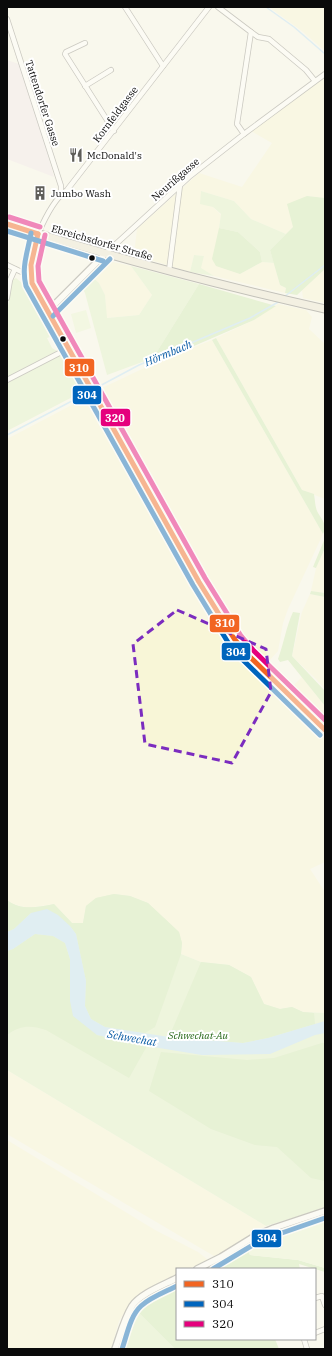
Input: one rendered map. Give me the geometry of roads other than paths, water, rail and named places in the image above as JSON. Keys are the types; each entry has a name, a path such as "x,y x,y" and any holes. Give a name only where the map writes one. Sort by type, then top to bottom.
{"main road":[{"name":"Ebreichsdorfer Straße","path":"7,224 106,254 169,271 291,302 325,309"}],"street":[{"path":"125,7 163,66"},
{"name":"Kornfeldgasse","path":"38,234 45,219 61,194 67,190 114,131 208,7"},
{"path":"218,7 258,37 269,39 306,70 315,81"},
{"name":"Tattendorfer Gasse","path":"7,19 61,186 61,194"},
{"path":"244,134 237,124 251,32"},
{"path":"85,43 66,52 65,54 114,131"},
{"path":"85,86 111,70"},
{"name":"Neurißgasse","path":"48,311 180,185 244,134 325,74"},
{"path":"169,271 180,185"},
{"path":"38,234 30,276 32,283 199,582 235,640 248,655 325,730"},
{"path":"7,264 30,276"},
{"path":"7,298 10,280 15,269"},
{"path":"7,380 69,348"},
{"path":"199,1268 221,1257 255,1236 274,1228 325,1212"},
{"path":"115,1349 122,1328 133,1305 145,1294 176,1278"},
{"path":"316,1298 322,1296 325,1305"}],"water":[{"name":"Schwechat","path":"47,909 58,915 76,934 86,981 85,1006 91,1019 105,1027 169,1037 243,1043 268,1038 325,1021 325,1033 315,1035 270,1054 202,1055 147,1046 97,1035 73,1016 70,1001 70,959 65,943 53,936 35,934 13,949 7,951 7,932 14,929 31,913"}],"waterway":[{"path":"266,7 294,27 325,54"},
{"name":"Hörmbach","path":"284,297 325,265"},
{"name":"Hörmbach","path":"94,389 139,365 250,318 280,301"},
{"name":"Hörmbach","path":"7,435 91,391"}],"place":[{"name":"McDonald's","path":"76,155"},
{"name":"Jumbo Wash","path":"40,193"}],"park label":[{"name":"Schwechat-Au","path":"198,1035"}]}
